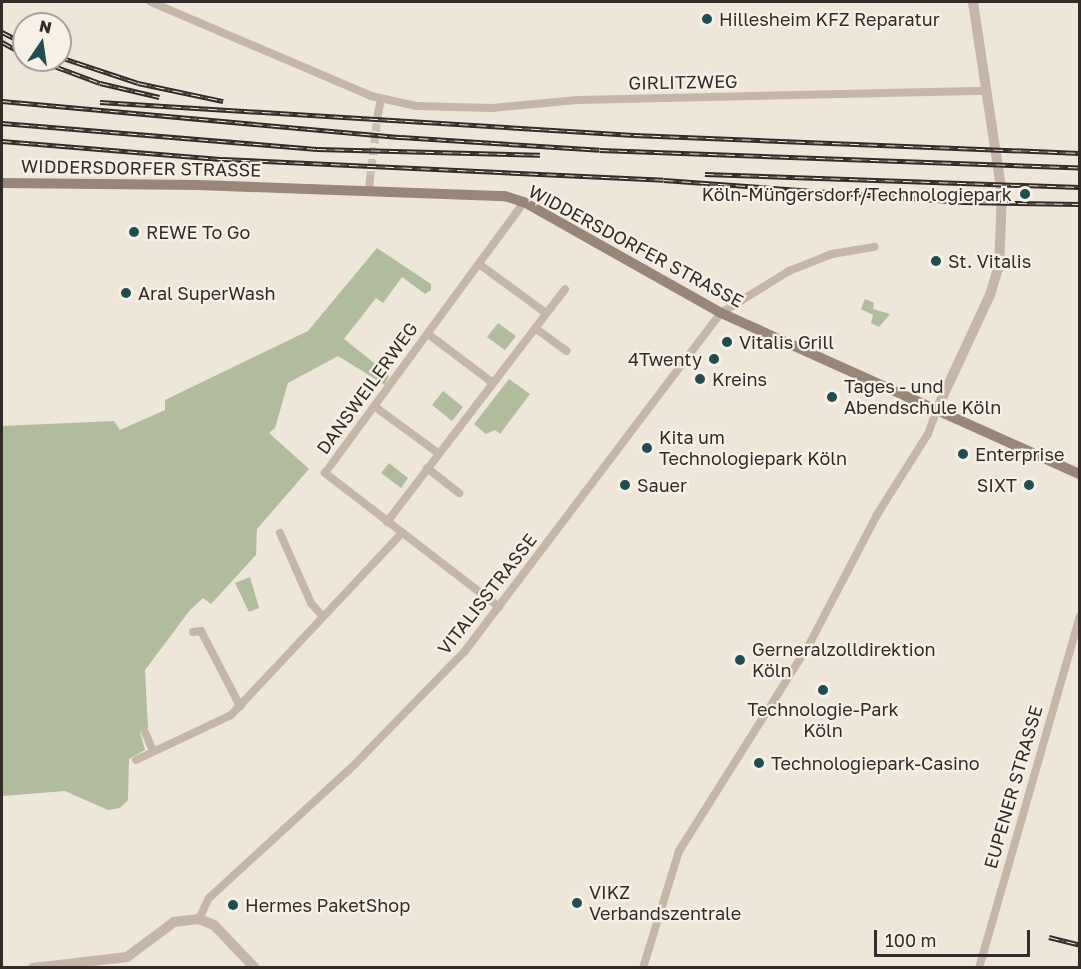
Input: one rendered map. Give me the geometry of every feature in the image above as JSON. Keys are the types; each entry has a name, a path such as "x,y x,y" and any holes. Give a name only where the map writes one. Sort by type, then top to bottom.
{"main road":[{"name":"WIDDERSDORFER STRASSE","path":"2,183 370,184 477,193 524,202 721,313 1080,474"}],"street":[{"name":"GIRLITZWEG","path":"151,2 381,100 421,107 492,108 578,100 986,91"},
{"path":"643,968 679,851 811,641 878,513 928,434 937,409 990,295 999,266 1002,194 973,2"},
{"path":"378,113 381,100"},
{"name":"DANSWEILERWEG","path":"499,607 325,473 524,202"},
{"name":"VITALISSTRASSE","path":"199,919 209,898 432,688 499,607 721,313 789,270 832,254 874,247"},
{"path":"478,264 546,313"},
{"path":"387,522 565,289"},
{"path":"535,328 567,351"},
{"path":"428,334 493,383"},
{"path":"374,406 438,453"},
{"path":"427,468 459,493"},
{"path":"280,533 313,607 323,617"},
{"path":"136,760 221,721 240,706 402,533"},
{"name":"EUPENER STRASSE","path":"979,968 1080,616"},
{"path":"193,632 201,631 240,706"},
{"path":"145,732 153,751"},
{"path":"33,968 115,960 139,951 174,922 199,919 214,925 255,968"}],"green space":[{"path":"377,248 431,284 431,290 425,294 402,277 383,303 376,298 344,339 389,376 385,385 338,356 288,383 275,428 269,433 309,469 257,529 256,555 211,604 203,598 190,610 145,670 148,728 140,732 145,750 129,759 128,800 120,808 108,810 65,791 2,796 2,426 114,421 120,430 165,410 165,400 308,331"},
{"path":"865,299 874,303 873,309 890,314 879,327 871,323 873,315 861,309"},
{"path":"498,323 516,336 505,350 487,337"},
{"path":"509,379 530,394 500,434 495,430 486,434 474,424"},
{"path":"443,391 463,407 452,421 432,405"},
{"path":"389,463 408,478 401,488 381,473"},
{"path":"250,577 259,608 249,612 235,583"}],"tunnel":[{"path":"370,179 378,113"}],"railway":[{"path":"2,32 12,37"},
{"path":"2,42 12,47"},
{"path":"72,61 138,83 223,101"},
{"path":"70,72 100,83 159,97"},
{"path":"2,101 401,137 600,150 1080,168"},
{"path":"100,102 634,135 1080,153"},
{"path":"2,123 317,149 540,155"},
{"path":"2,141 223,159 664,180 964,202 1080,204"},
{"path":"705,174 1080,187"},
{"path":"1049,937 1080,945"}],"place":[{"name":"Hillesheim KFZ Reparatur","path":"707,19"},
{"name":"Köln-Müngersdorf/Technologiepark","path":"1025,194"},
{"name":"REWE To Go","path":"134,232"},
{"name":"St. Vitalis","path":"936,261"},
{"name":"Aral SuperWash","path":"126,293"},
{"name":"Vitalis Grill","path":"727,342"},
{"name":"4Twenty","path":"714,359"},
{"name":"Kreins","path":"700,379"},
{"name":"Tages - und Abendschule Köln","path":"832,397"},
{"name":"Kita um Technologiepark Köln","path":"647,448"},
{"name":"Enterprise","path":"963,454"},
{"name":"Sauer","path":"625,485"},
{"name":"SIXT","path":"1029,485"},
{"name":"Gerneralzolldirektion Köln","path":"740,660"},
{"name":"Technologie-Park Köln","path":"823,690"},
{"name":"Technologiepark-Casino","path":"759,763"},
{"name":"VIKZ Verbandszentrale","path":"577,903"},
{"name":"Hermes PaketShop","path":"233,905"}]}
